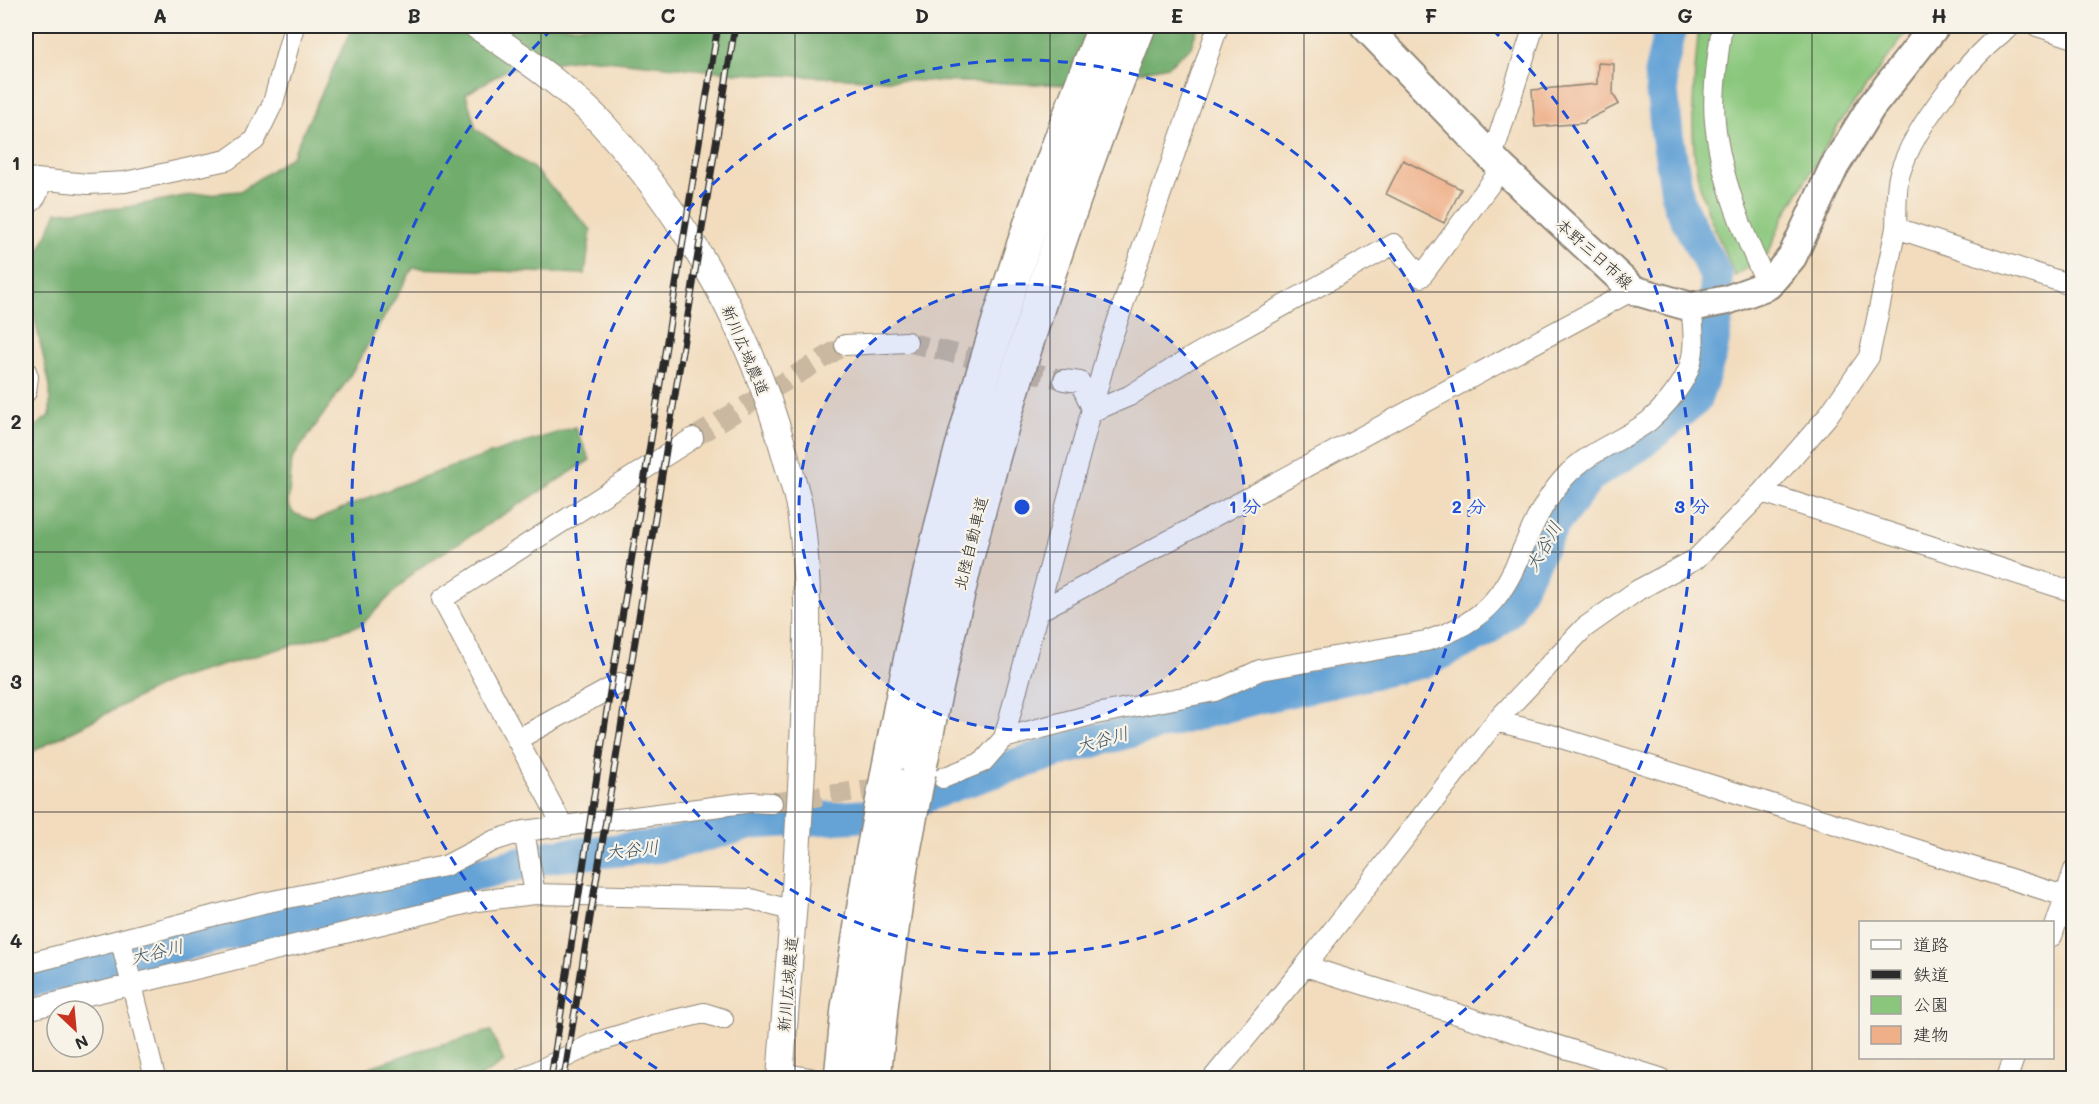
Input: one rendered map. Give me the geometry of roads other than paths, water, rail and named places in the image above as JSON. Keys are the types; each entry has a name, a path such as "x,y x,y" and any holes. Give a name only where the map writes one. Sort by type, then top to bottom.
{"highway":[{"name":"北陸自動車道","path":"873,1078 882,999 887,777 903,689 938,539 980,384 1032,224 1105,26"},
{"name":"北陸自動車道","path":"841,1078 848,1008 886,860 931,775 969,543 1010,391 1056,249 1105,112 1139,26"}],"main road":[{"name":"本野三日市線","path":"1365,26 1497,163 1633,290 1691,307 1727,300 1768,285 1792,257 1834,167 1872,107 1935,26"}],"street":[{"path":"32,178 88,184 125,182 227,160 255,140 273,103 294,26"},
{"name":"新川広域農道","path":"477,26 537,67 604,125 672,212 731,309 776,422 800,509 808,600 802,769 780,1076"},
{"path":"931,775 983,762 1004,738 1108,349 1218,26"},
{"path":"1093,411 1129,396 1195,355 1394,244 1421,276 1497,163 1534,26"},
{"path":"1722,26 1715,122 1731,194 1752,254 1768,285"},
{"path":"1214,1078 1305,966 1496,721 1584,628 1638,590 1696,559 1762,492 1827,417 1869,357 1896,228 1899,175 1910,147 1945,96 1993,39 2011,26"},
{"path":"2037,26 2073,38"},
{"path":"26,207 35,199 40,187 32,178"},
{"path":"1896,228 2073,286"},
{"path":"1037,612 1633,290"},
{"path":"1004,738 1091,715 1215,691 1260,670 1426,642 1449,634 1471,622 1496,601 1513,574 1549,497 1566,475 1601,449 1649,421 1685,378 1693,358 1691,307"},
{"path":"845,345 907,342"},
{"path":"26,371 28,377 26,392"},
{"path":"1064,380 1080,382 1093,411"},
{"path":"563,826 442,599 693,438"},
{"path":"1762,492 2073,592"},
{"path":"518,740 620,683"},
{"path":"1496,721 1566,739 2069,898"},
{"path":"26,964 262,903 445,866 492,841 524,831 752,802 772,803"},
{"path":"524,831 535,894"},
{"path":"2054,932 2069,898 2073,870"},
{"path":"26,1010 477,901 535,894 794,900"},
{"path":"121,941 155,1078"},
{"path":"1305,966 1660,1078"},
{"path":"524,1078 594,1043 653,1025 704,1013 723,1019"},
{"path":"2007,1078 2014,1059"},
{"path":"780,1076 810,1078"}],"waterway":[{"name":"大谷川","path":"26,982 552,856 662,846 753,823 878,815 959,783 1064,749 1256,698 1422,662 1481,634 1507,612 1552,526 1590,476 1639,445 1695,400 1711,353 1716,323 1716,276 1679,204 1667,134 1660,74 1671,26"}],"tunnel":[{"path":"907,342 1064,380"},
{"path":"693,438 845,345"},
{"path":"772,803 893,786"}],"railway":[{"path":"551,1078 607,710 718,26"},
{"path":"564,1078 735,26"}]}
